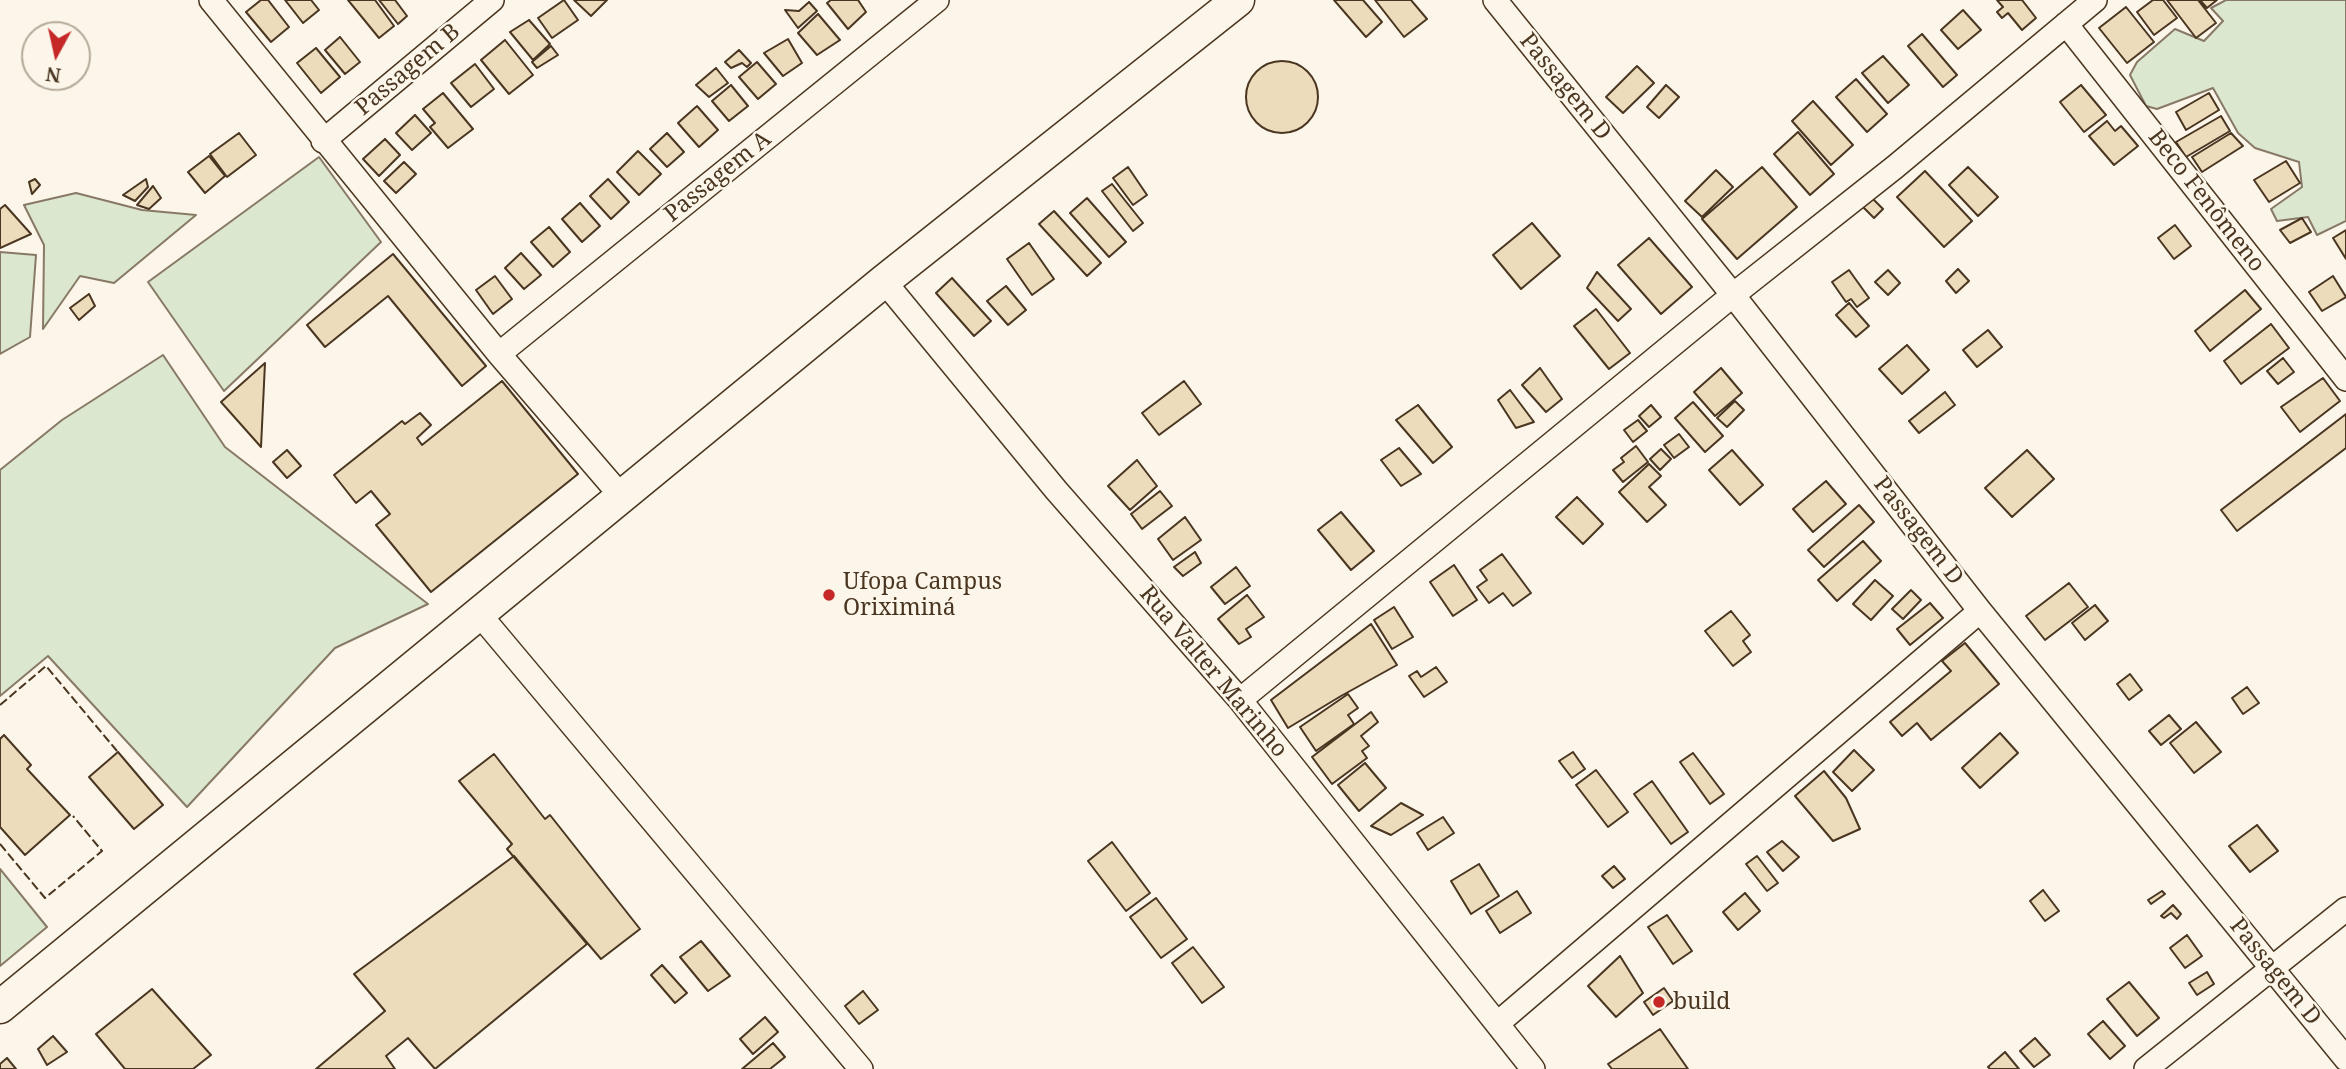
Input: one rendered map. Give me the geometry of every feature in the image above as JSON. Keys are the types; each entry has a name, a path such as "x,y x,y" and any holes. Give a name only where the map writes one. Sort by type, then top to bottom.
{"main road":[{"path":"0,1007 884,281 1238,0"}],"street":[{"path":"211,0 499,355 622,497"},
{"name":"Passagem B","path":"324,141 492,0"},
{"name":"Passagem A","path":"499,355 937,0"},
{"name":"Passagem D","path":"1495,0 1733,295 1980,611 2346,1059"},
{"path":"1240,700 1733,295 1895,167 2095,0"},
{"name":"Beco Fenômeno","path":"2066,24 2346,379"},
{"name":"Rua Valter Marinho","path":"884,281 1056,490 1240,700 1533,1069"},
{"path":"1498,1023 1980,611"},
{"path":"480,615 860,1069"},
{"path":"2146,1069 2346,909"}],"green space":[{"path":"2226,0 2346,0 2346,221 2317,235 2308,217 2277,221 2271,209 2302,187 2299,162 2255,148 2238,133 2213,88 2157,109 2146,106 2130,75 2137,62 2175,29 2204,41 2223,21 2211,8"},
{"path":"319,157 381,242 224,391 148,282"},
{"path":"76,193 142,210 196,215 114,283 80,276 43,329 44,245 24,205"},
{"path":"0,252 36,255 30,337 0,354"},
{"path":"163,355 225,447 428,604 335,648 187,807 48,656 0,696 0,470 62,420"},
{"path":"0,869 47,927 0,966"}],"building":[{"path":"261,0 268,0 289,27 271,42 246,12"},
{"path":"285,0 311,0 319,10 303,23"},
{"path":"348,0 375,0 394,26 379,38"},
{"path":"379,0 395,0 407,16 398,24"},
{"path":"564,0 578,20 552,38 538,18"},
{"path":"574,0 607,0 591,16"},
{"path":"831,0 858,0 866,12 848,29 827,3"},
{"path":"1334,0 1363,0 1382,22 1366,37"},
{"path":"1375,0 1411,0 1427,19 1404,37"},
{"path":"1997,0 2022,0 2036,18 2022,30 2008,13 2002,18 1997,12 2003,7"},
{"path":"2153,0 2163,0 2177,18 2154,35 2137,12"},
{"path":"2167,0 2198,0 2216,23 2196,38"},
{"path":"2200,0 2217,0 2207,8"},
{"path":"809,2 817,11 798,28 785,10 799,11"},
{"path":"2126,7 2154,42 2127,63 2099,28"},
{"path":"1963,10 1981,30 1958,49 1941,30"},
{"path":"818,14 840,40 817,55 798,33"},
{"path":"529,20 550,44 533,60 510,32"},
{"path":"1922,34 1957,75 1943,87 1908,46"},
{"path":"340,37 360,62 345,74 325,50"},
{"path":"788,39 802,63 783,76 764,53"},
{"path":"505,40 533,75 509,94 481,60"},
{"path":"551,46 558,55 537,68 532,62"},
{"path":"316,48 340,77 321,93 297,63"},
{"path":"739,50 751,63 747,67 742,63 731,68 725,62"},
{"path":"1883,56 1909,85 1888,103 1862,73"},
{"path":"1282,61 1302,67 1312,77 1318,97 1312,117 1302,127 1282,133 1262,127 1252,117 1246,97 1252,77 1262,67"},
{"path":"757,62 776,84 758,99 739,77"},
{"path":"475,64 494,89 471,107 451,83"},
{"path":"1637,66 1654,83 1623,113 1606,97"},
{"path":"716,68 728,83 709,97 696,85"},
{"path":"1856,79 1887,114 1867,132 1836,97"},
{"path":"731,85 748,106 729,121 712,101"},
{"path":"1666,85 1679,97 1659,118 1647,107"},
{"path":"2081,85 2106,115 2084,132 2060,102"},
{"path":"443,93 473,129 448,148 430,127 435,123 423,109"},
{"path":"2209,93 2219,110 2186,130 2176,112"},
{"path":"1813,101 1853,145 1831,165 1792,121"},
{"path":"697,106 718,130 699,147 678,123"},
{"path":"415,115 431,133 412,150 396,133"},
{"path":"2221,116 2230,131 2186,157 2176,142"},
{"path":"2107,121 2115,131 2121,126 2138,146 2114,165 2089,136"},
{"path":"1798,132 1834,174 1810,195 1774,154"},
{"path":"239,133 256,155 227,177 210,154"},
{"path":"667,133 684,152 667,167 650,149"},
{"path":"2231,133 2243,146 2202,172 2192,157"},
{"path":"385,139 400,155 379,176 363,159"},
{"path":"638,151 661,174 639,195 617,172"},
{"path":"209,156 225,176 205,193 188,172"},
{"path":"2286,161 2300,183 2269,202 2254,180"},
{"path":"404,162 416,174 396,193 384,181"},
{"path":"1128,167 1147,195 1133,205 1113,178"},
{"path":"1762,167 1797,207 1737,259 1702,219"},
{"path":"1968,167 1998,197 1978,216 1949,185"},
{"path":"1716,170 1733,187 1702,217 1685,201"},
{"path":"1925,171 1972,221 1944,247 1897,197"},
{"path":"35,179 40,185 32,194 29,182"},
{"path":"146,179 148,187 135,201 123,195"},
{"path":"608,179 629,202 611,219 590,196"},
{"path":"1112,184 1143,223 1133,231 1102,191"},
{"path":"153,186 161,198 149,209 137,205"},
{"path":"1087,198 1126,242 1109,257 1070,213"},
{"path":"1872,198 1883,209 1874,218 1863,207"},
{"path":"580,203 600,226 582,242 562,219"},
{"path":"5,205 31,234 0,248 0,209"},
{"path":"1054,211 1101,263 1087,276 1039,224"},
{"path":"2302,218 2311,232 2290,243 2280,230"},
{"path":"1532,223 1560,256 1521,289 1493,255"},
{"path":"2175,225 2191,246 2174,259 2158,238"},
{"path":"549,227 570,252 553,267 531,242"},
{"path":"2346,230 2346,259 2333,238"},
{"path":"1649,238 1692,287 1661,314 1618,265"},
{"path":"1029,243 1054,279 1032,295 1007,259"},
{"path":"521,253 541,275 524,289 505,268"},
{"path":"393,254 486,366 462,386 388,296 325,347 307,325"},
{"path":"1958,269 1969,281 1956,293 1946,281"},
{"path":"1849,270 1869,298 1857,307 1851,299 1846,302 1832,282"},
{"path":"1888,270 1900,283 1888,295 1875,282"},
{"path":"1597,272 1631,309 1618,321 1587,288"},
{"path":"495,276 512,299 493,314 476,290"},
{"path":"2333,276 2346,297 2322,311 2309,292"},
{"path":"952,278 991,321 974,336 936,293"},
{"path":"1006,286 1026,310 1008,325 987,301"},
{"path":"2245,290 2261,309 2210,351 2195,331"},
{"path":"89,294 95,306 79,320 70,308"},
{"path":"1849,303 1869,326 1856,337 1836,315"},
{"path":"1596,309 1630,353 1609,369 1574,326"},
{"path":"2271,324 2289,348 2241,384 2224,361"},
{"path":"1988,330 2002,347 1977,367 1963,350"},
{"path":"1907,345 1929,370 1902,394 1879,369"},
{"path":"2283,358 2294,372 2278,384 2267,371"},
{"path":"265,363 261,447 221,402"},
{"path":"1540,368 1562,399 1546,412 1522,385"},
{"path":"1721,368 1742,393 1715,416 1694,392"},
{"path":"2323,378 2340,401 2300,432 2281,407"},
{"path":"502,381 578,474 431,592 376,525 390,514 371,491 356,503 334,475 402,421 405,424 420,413 431,425 417,438 422,445"},
{"path":"1184,381 1201,404 1159,435 1142,413"},
{"path":"1510,390 1534,422 1516,428 1498,400"},
{"path":"1945,392 1955,405 1919,433 1909,421"},
{"path":"1735,401 1744,410 1727,427 1717,418"},
{"path":"1693,402 1723,436 1705,452 1675,418"},
{"path":"1418,405 1452,447 1433,463 1396,420"},
{"path":"1651,405 1661,417 1649,427 1639,416"},
{"path":"2346,414 2346,448 2237,531 2221,510"},
{"path":"1638,420 1647,431 1633,442 1624,430"},
{"path":"1679,434 1689,447 1674,458 1664,445"},
{"path":"1636,446 1648,462 1623,482 1613,470 1624,462 1621,458"},
{"path":"1399,448 1421,474 1401,486 1381,460"},
{"path":"1661,449 1671,459 1660,470 1650,459"},
{"path":"287,450 301,466 287,478 273,462"},
{"path":"1732,450 1763,485 1740,505 1709,470"},
{"path":"2027,450 2054,479 2012,517 1985,488"},
{"path":"1137,460 1157,486 1130,510 1108,486"},
{"path":"1649,464 1661,476 1649,487 1666,505 1647,522 1619,492"},
{"path":"1826,481 1846,504 1813,532 1793,509"},
{"path":"1160,491 1172,506 1142,529 1131,514"},
{"path":"1577,497 1603,524 1583,544 1556,517"},
{"path":"1859,505 1874,522 1824,567 1808,550"},
{"path":"1341,512 1374,551 1351,570 1318,530"},
{"path":"1185,517 1201,540 1173,560 1158,539"},
{"path":"1863,541 1881,561 1837,601 1818,580"},
{"path":"1195,552 1201,563 1183,576 1174,567"},
{"path":"1502,554 1531,593 1513,606 1503,593 1489,603 1477,587 1487,580 1480,570"},
{"path":"1454,565 1477,600 1453,616 1430,582"},
{"path":"1236,567 1250,586 1225,604 1211,587"},
{"path":"1875,580 1893,596 1871,620 1853,604"},
{"path":"2069,583 2088,607 2045,640 2026,616"},
{"path":"1911,590 1921,600 1903,619 1892,609"},
{"path":"1247,595 1264,617 1246,629 1251,637 1239,644 1218,619"},
{"path":"1930,603 1943,618 1910,645 1897,629"},
{"path":"2095,605 2108,621 2085,640 2072,623"},
{"path":"1394,607 1413,637 1392,649 1374,620"},
{"path":"1731,611 1750,635 1743,641 1751,652 1733,666 1705,631"},
{"path":"1371,624 1397,665 1288,728 1271,700"},
{"path":"1965,643 1999,684 1931,740 1917,723 1902,736 1890,722 1951,671 1942,661"},
{"path":"1436,667 1447,682 1424,697 1409,676 1417,671 1421,677"},
{"path":"2130,674 2142,690 2129,700 2117,684"},
{"path":"2247,687 2259,703 2243,714 2232,698"},
{"path":"1348,694 1358,708 1348,715 1354,724 1316,751 1300,727"},
{"path":"1371,712 1378,722 1361,736 1369,746 1362,751 1367,758 1332,784 1312,757"},
{"path":"2169,715 2181,729 2161,745 2149,731"},
{"path":"2196,722 2221,752 2194,773 2170,743"},
{"path":"2000,733 2018,753 1980,788 1962,768"},
{"path":"4,735 31,765 27,769 70,815 25,855 0,827 0,739"},
{"path":"1854,750 1874,770 1852,791 1833,772"},
{"path":"118,752 163,805 134,829 89,777"},
{"path":"1573,752 1585,769 1572,778 1559,761"},
{"path":"1693,753 1724,794 1710,804 1680,762"},
{"path":"494,754 545,819 550,815 640,929 601,959 507,849 512,844 459,781"},
{"path":"1365,763 1386,788 1359,811 1338,785"},
{"path":"1596,770 1628,812 1608,827 1576,785"},
{"path":"1824,771 1846,798 1860,829 1833,841 1795,796"},
{"path":"1652,781 1688,832 1671,844 1634,794"},
{"path":"1401,803 1423,815 1391,835 1371,826"},
{"path":"1443,817 1454,833 1428,850 1417,833"},
{"path":"2257,825 2278,851 2250,872 2229,846"},
{"path":"1782,841 1799,857 1783,871 1767,852"},
{"path":"1112,842 1150,893 1126,911 1088,861"},
{"path":"514,856 587,944 435,1069 408,1038 386,1056 395,1069 316,1069 385,1011 354,974"},
{"path":"1757,856 1778,883 1767,891 1746,864"},
{"path":"1479,864 1499,896 1471,914 1451,881"},
{"path":"1614,866 1625,879 1613,888 1602,876"},
{"path":"2043,890 2059,911 2045,921 2030,901"},
{"path":"1517,891 1531,913 1500,933 1486,911"},
{"path":"2162,891 2165,894 2151,904 2148,900"},
{"path":"1745,893 1760,911 1738,930 1723,912"},
{"path":"1156,898 1187,939 1161,958 1130,917"},
{"path":"2173,905 2181,914 2177,919 2171,913 2164,918 2161,916"},
{"path":"1667,915 1692,951 1673,964 1648,927"},
{"path":"2187,935 2202,956 2185,968 2170,948"},
{"path":"701,941 730,976 708,991 680,957"},
{"path":"1193,947 1224,987 1202,1003 1172,963"},
{"path":"1620,956 1643,993 1616,1017 1588,986"},
{"path":"662,965 687,993 675,1003 651,975"},
{"path":"2207,972 2214,984 2197,995 2189,983"},
{"path":"2129,982 2159,1018 2137,1036 2107,999"},
{"name":"build","path":"1664,988 1673,1001 1653,1015 1644,1002"},
{"path":"152,989 211,1055 193,1069 125,1069 96,1034"},
{"path":"863,991 878,1010 859,1024 845,1006"},
{"path":"765,1017 778,1032 753,1054 740,1039"},
{"path":"2103,1021 2125,1046 2110,1059 2088,1034"},
{"path":"1660,1029 1688,1069 1612,1069 1608,1064"},
{"path":"53,1036 67,1052 47,1065 38,1049"},
{"path":"2035,1038 2050,1055 2034,1067 2020,1051"},
{"path":"773,1043 785,1057 770,1069 742,1069"},
{"path":"2005,1052 2019,1069 1988,1067"},
{"path":"7,1058 16,1069 0,1069 0,1064"}],"fence":[{"path":"0,705 46,666 117,751"},
{"path":"0,844 45,898 102,851 73,816"}],"place":[{"name":"Ufopa Campus Oriximiná","path":"829,595"},
{"name":"build","path":"1659,1002"}]}
